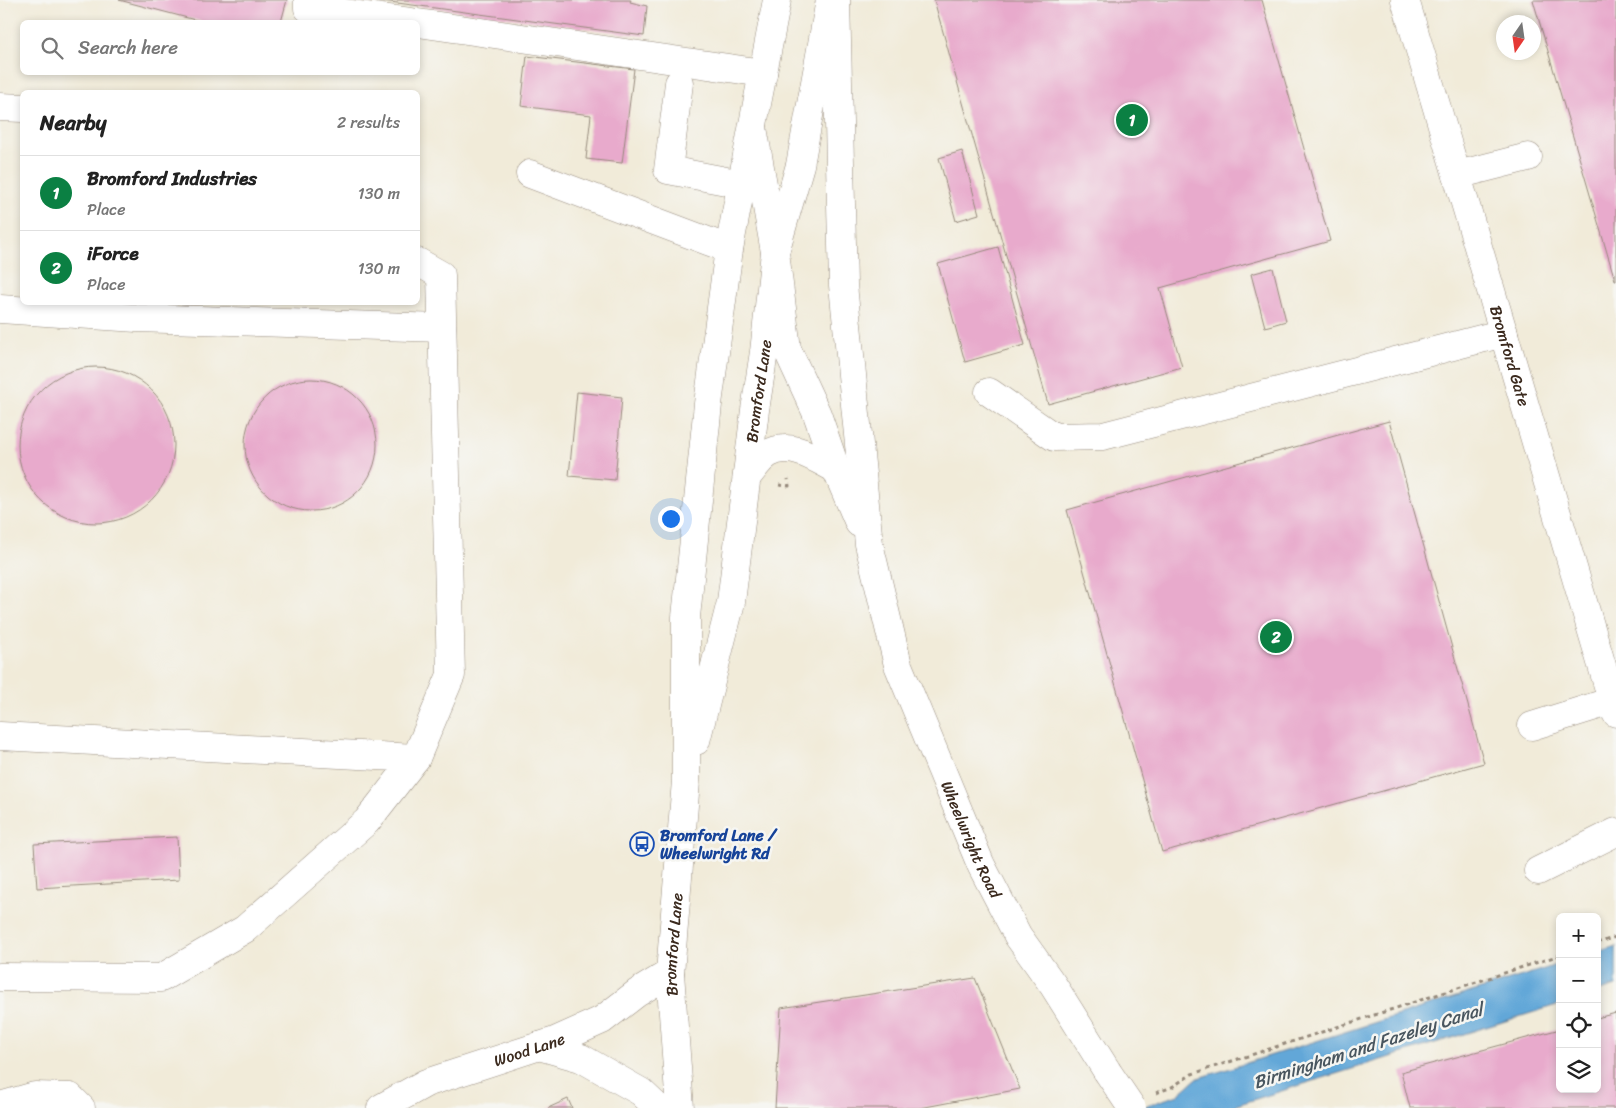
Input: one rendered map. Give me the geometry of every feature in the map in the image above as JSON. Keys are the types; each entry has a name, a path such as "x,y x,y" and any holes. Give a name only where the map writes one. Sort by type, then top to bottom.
{"street":[{"path":"308,0 308,8 397,20"},
{"name":"Bromford Lane","path":"680,1108 670,973 686,781 686,616 708,404 730,249 777,0"},
{"name":"Bromford Lane","path":"686,781 731,602 764,352 775,252 800,165 830,0"},
{"path":"836,0 843,285 869,544"},
{"name":"Bromford Gate","path":"1405,0 1614,707"},
{"path":"420,23 763,73"},
{"path":"679,83 668,170 742,184"},
{"path":"0,107 20,108"},
{"path":"753,126 775,252 788,349 818,414 836,469 869,544"},
{"path":"1457,175 1528,157"},
{"path":"530,174 730,249"},
{"path":"0,977 161,978 245,929 367,821 416,758 451,675 441,275 420,263"},
{"path":"0,309 137,318 442,328"},
{"path":"989,392 1054,437 1103,436 1504,333"},
{"path":"747,477 767,454 785,448 806,454 836,469"},
{"name":"Wheelwright Road","path":"869,544 898,665 981,865 1018,936 1132,1108"},
{"path":"1532,726 1614,707"},
{"path":"0,736 416,758"},
{"path":"1538,871 1616,832"},
{"name":"Wood Lane","path":"381,1108 426,1083 555,1041 602,1020 637,993 670,973"},
{"path":"539,1046 581,1058 641,1092 658,1108"},
{"path":"0,1106 35,1096 70,1096 80,1108"}],"path":[{"path":"1601,942 1616,937"},
{"path":"1155,1093 1172,1088 1192,1074 1556,956"}],"water":[{"path":"1616,946 1616,986 1601,991 1601,958 1601,951"},
{"name":"Birmingham and Fazeley Canal","path":"1556,965 1556,1005 1227,1108 1139,1108 1178,1095 1196,1079"}],"building":[{"path":"119,0 287,0 282,20 195,20"},
{"path":"375,0 631,0 630,2 647,6 644,36"},
{"path":"934,0 1262,0 1330,241 1160,288 1182,367 1048,404"},
{"path":"1533,0 1616,0 1616,280 1541,27 1541,15 1537,15"},
{"path":"527,56 634,69 622,163 586,159 591,115 521,106"},
{"path":"962,151 979,214 956,221 939,158"},
{"path":"998,247 1025,345 965,362 938,264"},
{"path":"1273,268 1286,321 1265,327 1251,274"},
{"path":"88,367 104,367 119,370 133,376 151,390 165,408 171,422 174,445 171,468 165,482 151,500 133,514 119,520 104,523 88,523 73,520 59,514 41,500 31,488 21,468 18,453 18,437 21,422 27,408 41,390 53,380 73,370"},
{"path":"311,379 324,380 336,384 358,398 372,420 376,432 376,458 372,470 358,492 336,506 324,510 311,511 298,510 286,506 264,492 250,470 246,458 245,445 246,432 250,420 264,398 286,384 298,380"},
{"path":"577,392 622,397 615,480 569,476"},
{"path":"1389,421 1484,763 1162,852 1067,510"},
{"path":"177,837 179,880 37,888 34,844"},
{"path":"975,978 1020,1089 920,1108 775,1108 781,1008"},
{"path":"1616,1013 1616,1108 1410,1108 1401,1072 1556,1030 1556,1093 1601,1093 1601,1017"},
{"path":"568,1099 572,1108 548,1108"}],"place":[{"name":"Bromford Industries","path":"1132,120"},
{"name":"iForce","path":"1276,637"},
{"name":"Bromford Lane / Wheelwright Rd","path":"642,844"}]}
